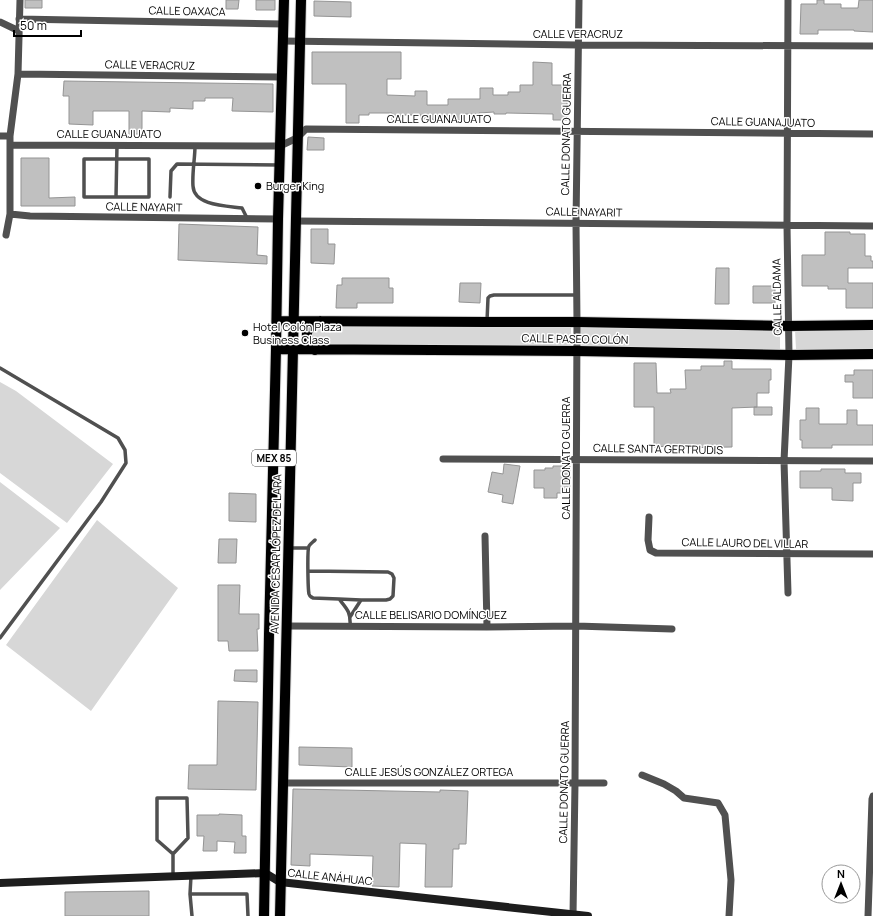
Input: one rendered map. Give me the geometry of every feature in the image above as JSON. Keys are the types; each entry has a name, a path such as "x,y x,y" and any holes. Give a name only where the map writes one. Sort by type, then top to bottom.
{"main road":[{"name":"AVENIDA CÉSAR LÓPEZ DE LARA","path":"264,916 278,219 284,0"},
{"name":"AVENIDA CÉSAR LÓPEZ DE LARA","path":"280,916 300,0"},
{"name":"CALLE PASEO COLÓN","path":"277,321 577,322 873,326"},
{"path":"315,350 308,342 307,332 311,327 320,321"},
{"name":"CALLE PASEO COLÓN","path":"276,349 577,351 789,355 873,354"}],"street":[{"path":"6,235 10,214 10,136 18,74 20,0"},
{"name":"CALLE DONATO GUERRA","path":"573,915 576,626 576,223 579,0"},
{"name":"CALLE ALDAMA","path":"788,0 787,225 789,355 784,461 788,593"},
{"name":"CALLE OAXACA","path":"20,19 283,24"},
{"path":"0,22 20,30"},
{"name":"CALLE VERACRUZ","path":"282,41 579,45 873,46"},
{"name":"CALLE VERACRUZ","path":"18,74 282,77"},
{"name":"CALLE GUANAJUATO","path":"11,145 280,146 298,138 306,129 873,134"},
{"path":"0,136 10,136"},
{"name":"CALLE NAYARIT","path":"10,214 30,216 278,219"},
{"name":"CALLE NAYARIT","path":"295,220 873,226"},
{"name":"CALLE SANTA GERTRUDIS","path":"443,459 873,461"},
{"name":"CALLE LAURO DEL VILLAR","path":"649,517 648,540 650,550 656,553 873,554"},
{"path":"485,536 487,627"},
{"name":"CALLE BELISARIO DOMÍNGUEZ","path":"286,626 576,626 672,629"},
{"path":"642,775 664,784 684,798 718,803 725,815 731,880 729,916"},
{"name":"CALLE JESÚS GONZÁLEZ ORTEGA","path":"283,783 604,783"},
{"path":"868,916 873,796"},
{"name":"CALLE ANÁHUAC","path":"0,883 265,874 280,882 588,916"}],"lane":[{"path":"116,197 117,145"},
{"path":"195,146 193,188 198,198 213,204 242,208 247,219"},
{"path":"84,159 117,159 149,159 149,197 84,197 84,159"},
{"path":"170,197 171,171 177,164 280,165"},
{"path":"488,322 488,298 490,296 577,295"},
{"path":"0,368 118,438 125,450 126,463 101,502 0,638"},
{"path":"309,571 388,572 392,574 394,578 393,596 386,600 362,600 312,598 309,596 308,548 315,540"},
{"path":"288,548 308,548"},
{"path":"339,599 346,608 350,617 350,626"},
{"path":"350,617 362,600"},
{"path":"173,854 157,840 157,798 187,798 188,838 173,854 173,877"},
{"path":"190,876 192,916"},
{"path":"190,894 247,894 248,916"}],"shaded area":[{"path":"329,324 571,326 571,349 328,347 313,342 312,329"},
{"path":"580,327 780,330 780,349 580,349"},
{"path":"795,330 873,330 873,349 796,349"},
{"path":"0,382 16,391 113,464 67,523 0,473"},
{"path":"0,482 60,528 0,590"},
{"path":"97,520 178,588 91,711 6,645"}],"building":[{"path":"25,0 42,0 42,8 25,8"},
{"path":"226,0 239,0 238,9 226,9"},
{"path":"256,0 275,0 275,10 256,10"},
{"path":"817,0 824,0 824,4 841,4 841,8 858,8 859,0 873,0 873,32 854,30 818,30 818,34 800,34 801,4 817,4"},
{"path":"314,1 351,2 351,17 314,16"},
{"path":"312,52 401,52 401,79 387,79 387,95 415,96 415,91 427,91 427,105 448,105 448,99 480,99 480,88 493,88 493,95 508,95 508,92 520,92 520,85 533,85 533,62 552,63 552,85 567,85 567,120 553,120 553,114 494,114 494,112 463,114 463,120 433,120 421,119 421,115 401,115 401,120 392,120 392,113 369,113 369,115 359,115 359,123 346,123 346,84 312,84"},
{"path":"64,81 273,84 273,112 232,111 233,98 205,98 205,101 193,101 193,109 170,108 170,112 142,111 142,134 129,134 129,111 93,111 93,125 69,124 69,96 63,96"},
{"path":"308,137 324,138 324,150 307,150"},
{"path":"21,158 49,158 49,198 75,197 75,206 21,206"},
{"path":"179,224 258,227 257,255 267,256 267,264 178,260"},
{"path":"311,229 328,229 328,244 335,244 334,264 311,263"},
{"path":"825,232 850,232 850,234 865,234 865,256 871,256 873,268 848,268 848,283 873,283 873,308 846,308 846,289 828,289 828,286 802,286 802,255 825,255"},
{"path":"716,268 729,268 729,304 715,304"},
{"path":"342,278 389,278 389,288 393,288 393,303 357,303 357,308 336,308 337,285 342,285"},
{"path":"460,283 481,283 480,303 459,302"},
{"path":"753,286 775,286 775,303 753,303"},
{"path":"724,361 732,361 732,369 771,369 769,393 757,393 757,407 732,408 732,447 654,447 654,407 634,407 634,363 656,363 657,393 671,393 670,389 686,389 685,370 701,370 701,366 724,366"},
{"path":"854,370 873,370 873,398 853,398 853,382 845,382 845,375 854,375"},
{"path":"754,407 772,407 772,415 754,415"},
{"path":"806,408 819,408 819,424 847,424 847,410 857,410 857,425 873,425 873,445 832,445 832,448 802,448 802,440 800,440 800,420 806,420"},
{"path":"504,464 520,466 513,504 502,502 503,495 488,492 492,472 503,474"},
{"path":"553,466 570,466 570,493 557,493 557,498 544,498 544,488 534,488 534,470 545,470 545,468 553,468"},
{"path":"821,469 845,469 845,473 861,473 861,483 853,483 853,501 832,500 832,488 800,488 800,471 821,471"},
{"path":"229,493 256,494 256,522 229,521"},
{"path":"219,539 237,539 236,563 218,563"},
{"path":"218,585 240,585 239,614 259,614 259,629 257,629 258,651 229,651 228,641 218,641"},
{"path":"235,670 257,670 257,682 234,681"},
{"path":"218,701 258,702 256,790 188,789 189,765 217,765"},
{"path":"299,747 352,748 352,767 299,765"},
{"path":"293,789 440,792 440,790 468,791 466,844 459,844 459,849 453,849 452,887 425,887 426,844 400,843 399,887 372,886 373,856 310,854 310,866 291,865"},
{"path":"197,815 242,815 242,836 246,836 246,853 234,853 235,842 217,841 217,851 203,851 204,836 197,836"},
{"path":"149,891 149,916 65,916 65,892"}],"place":[{"name":"Burger King","path":"258,186"},
{"name":"Hotel Colón Plaza Business Class","path":"245,333"}]}
